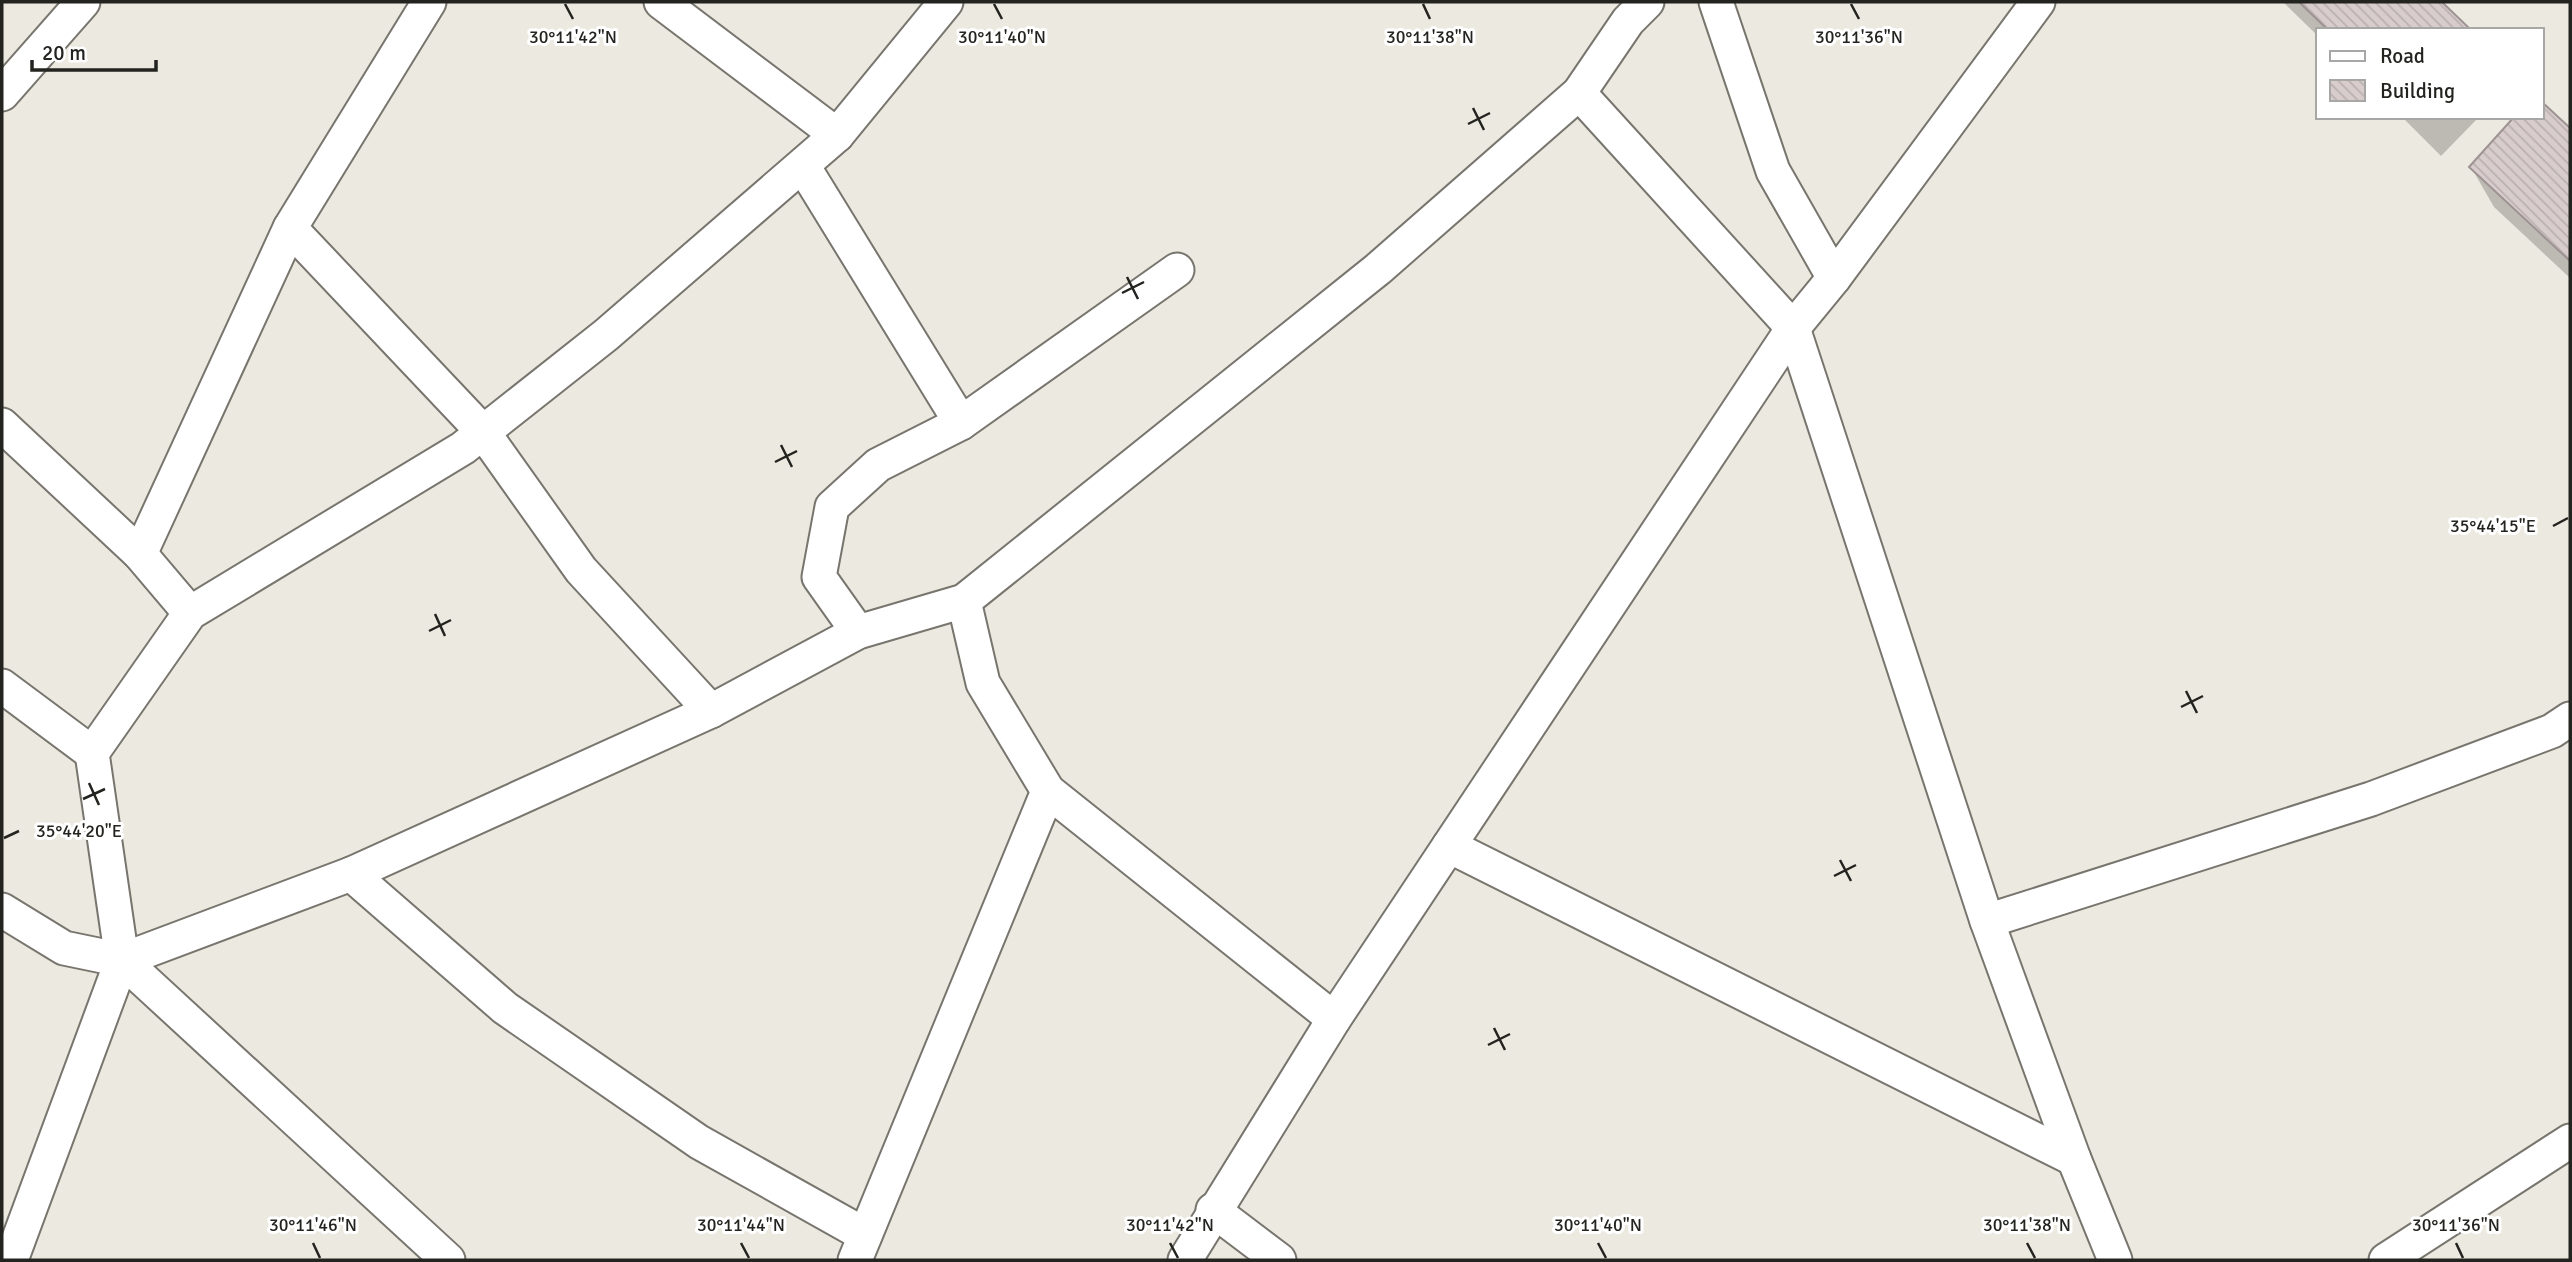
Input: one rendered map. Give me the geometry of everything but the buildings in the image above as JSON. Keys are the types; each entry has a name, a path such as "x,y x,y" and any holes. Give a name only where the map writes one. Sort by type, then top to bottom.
{"street":[{"path":"2,94 83,2"},
{"path":"140,554 290,229 429,2"},
{"path":"661,2 837,135"},
{"path":"11,1260 122,960 92,753 190,612 463,448 606,335 837,135 946,2"},
{"path":"122,960 351,874 711,711 858,632 964,601 1378,269 1579,93 1628,21 1647,2"},
{"path":"1716,2 1773,171 1834,278"},
{"path":"1185,1260 1213,1210 1334,1019 1793,328 1834,278 2038,2"},
{"path":"1579,93 1793,328 1987,921 2074,1159 2115,1260"},
{"path":"803,166 961,423"},
{"path":"290,229 483,432 581,570 711,711"},
{"path":"858,632 819,576 832,507 878,465 961,423 1177,270"},
{"path":"2,425 140,554 190,612"},
{"path":"964,601 983,684 1048,791 1334,1019"},
{"path":"2,686 92,753"},
{"path":"1987,921 2371,799 2552,731 2570,719"},
{"path":"351,874 517,1016 699,1142 860,1248 1048,791"},
{"path":"1449,846 2074,1159"},
{"path":"2,910 64,948 122,960 448,1260"},
{"path":"2386,1260 2570,1140"},
{"path":"1213,1210 1279,1260"}]}
